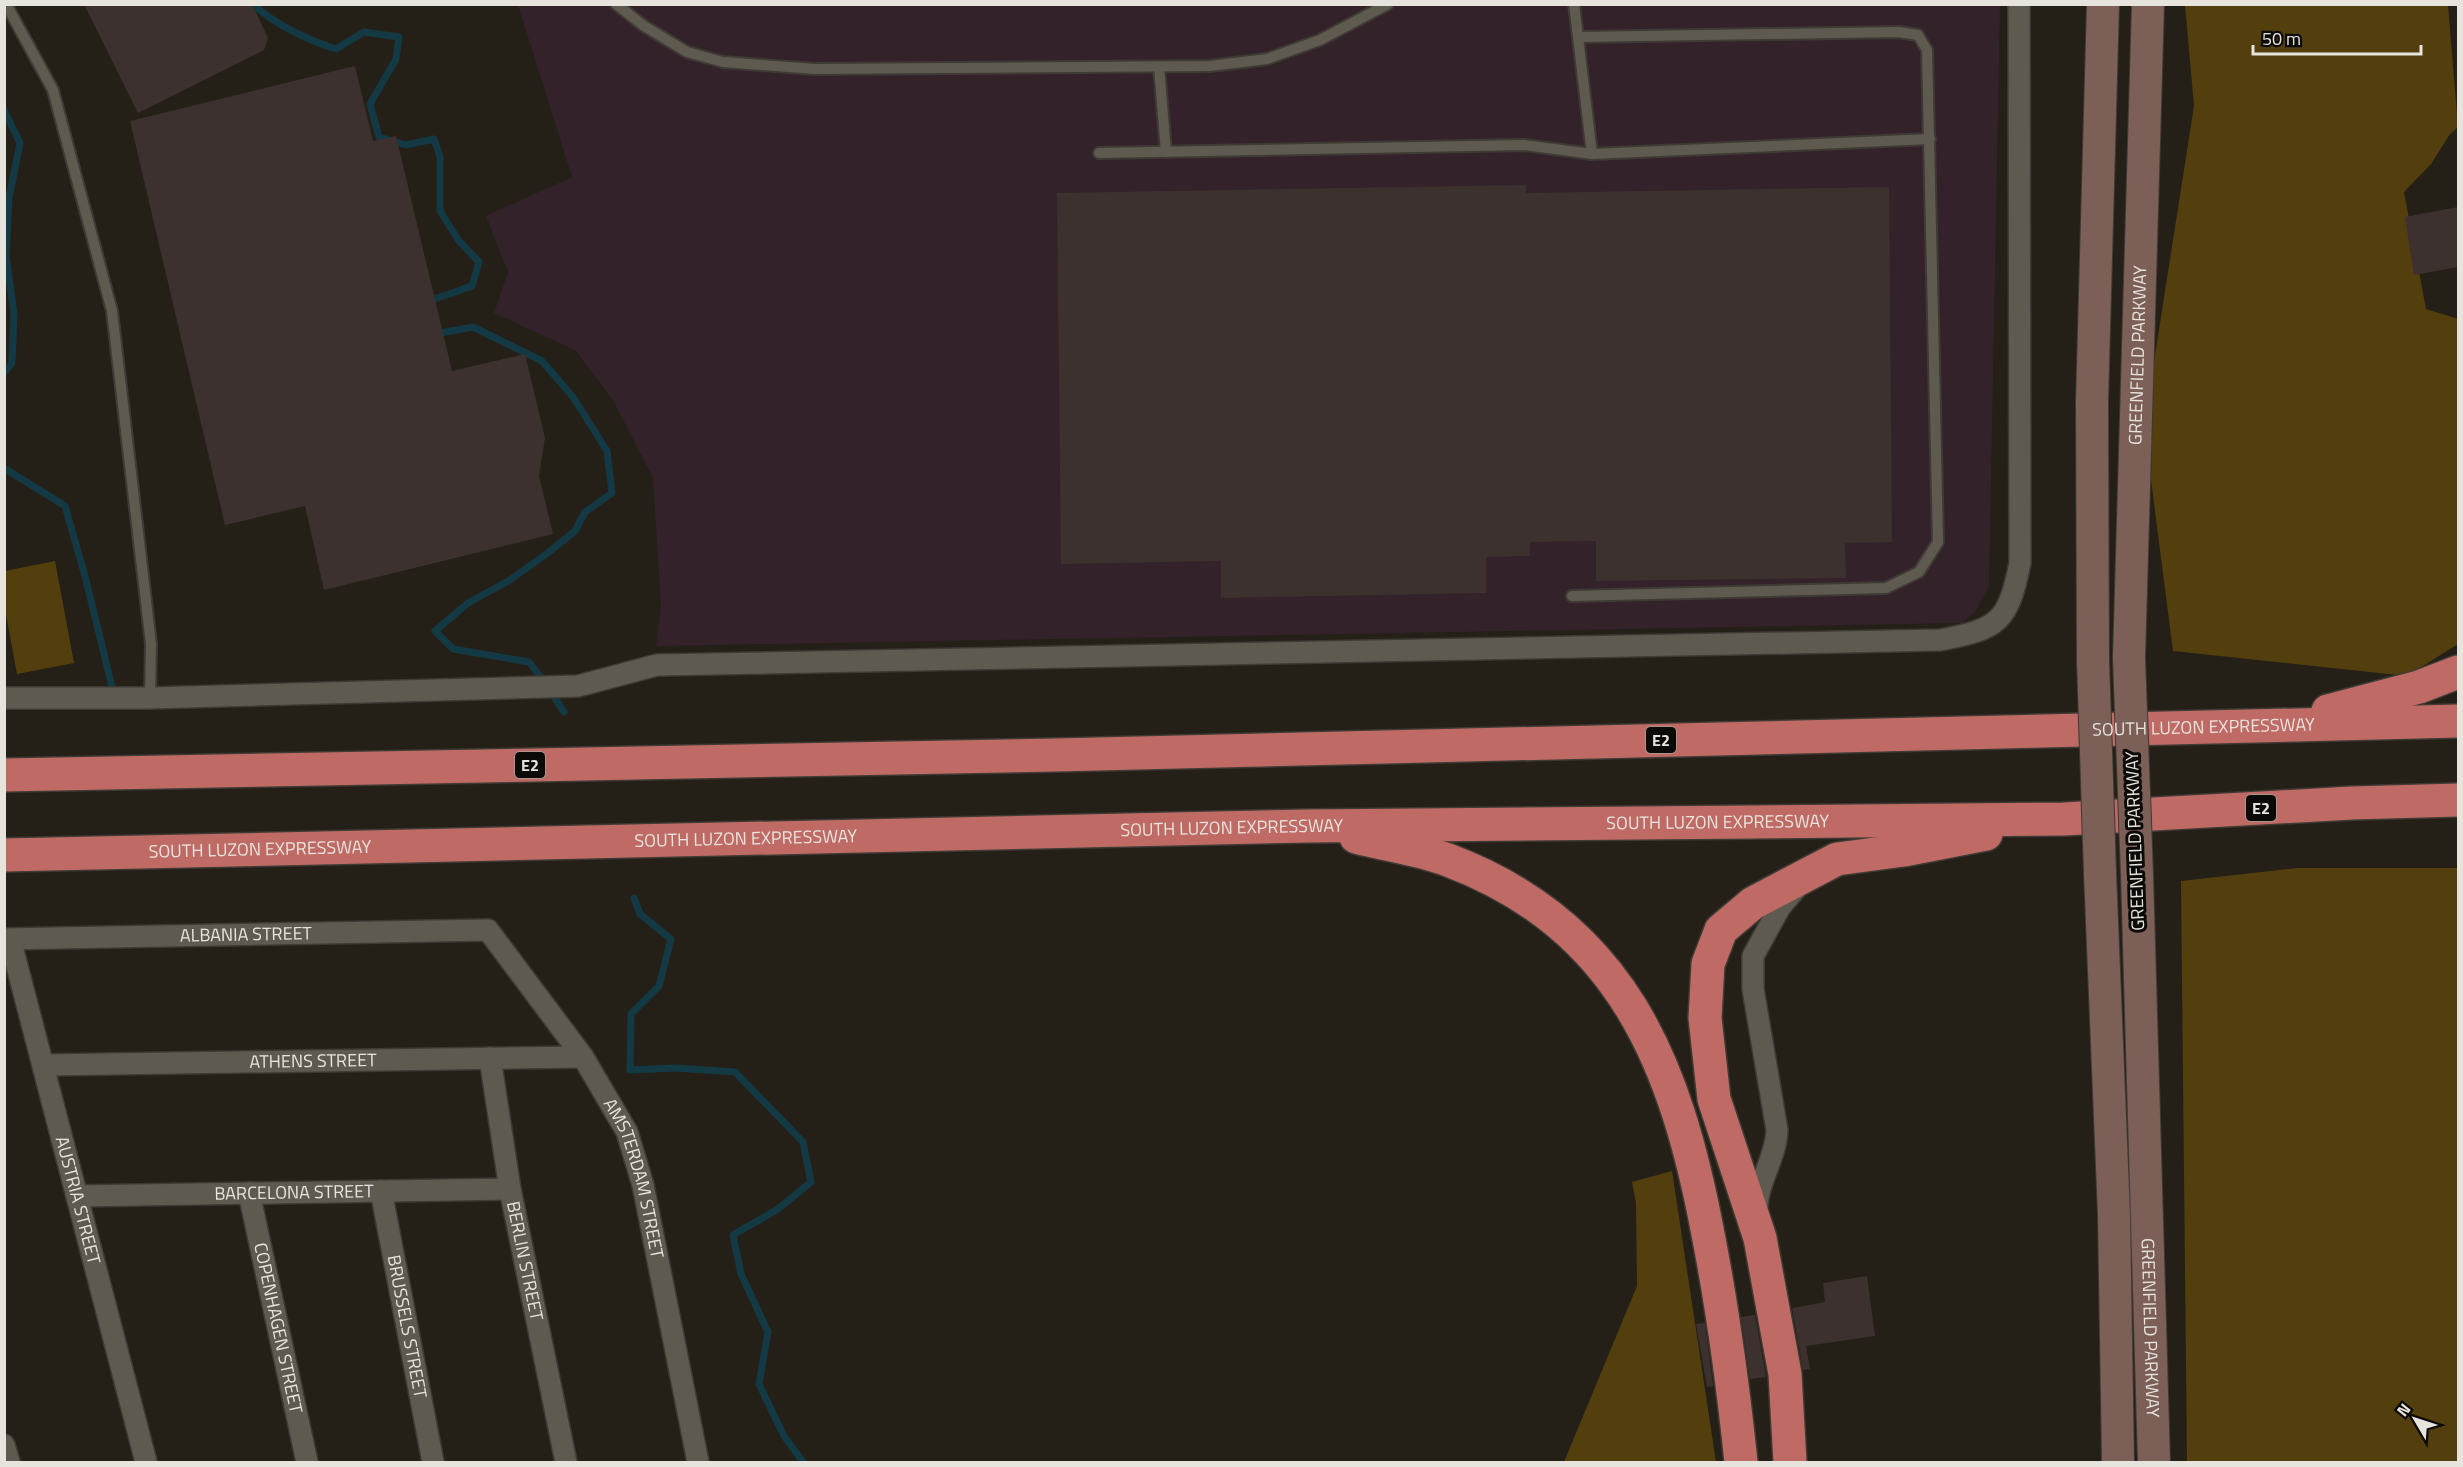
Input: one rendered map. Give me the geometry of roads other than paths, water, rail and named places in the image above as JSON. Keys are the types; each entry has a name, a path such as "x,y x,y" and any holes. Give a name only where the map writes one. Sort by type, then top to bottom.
{"highway":[{"path":"2267,726 2409,691 2458,672"},
{"name":"SOUTH LUZON EXPRESSWAY","path":"4,775 1032,755 2458,721"},
{"name":"SOUTH LUZON EXPRESSWAY","path":"4,855 1308,826 2064,819 2352,803 2458,800"},
{"path":"1790,1462 1785,1374 1760,1238 1714,1099 1705,1018 1708,963 1721,930 1753,903 1837,859 1904,850 2064,819"},
{"path":"1308,826 1447,860 1485,877 1519,896 1562,927 1598,962 1630,1004 1661,1064 1683,1127 1697,1178 1725,1320 1741,1462"}],"main road":[{"name":"GREENFIELD PARKWAY","path":"2103,4 2092,402 2093,661 2114,1215 2118,1462"},
{"name":"GREENFIELD PARKWAY","path":"2148,4 2129,658 2154,1462"}],"street":[{"path":"4,698 150,698 578,686 657,665 1940,640 1980,631 2000,620 2013,598 2020,563 2019,4"},
{"path":"1760,1238 1757,1208 1759,1191 1776,1147 1777,1130 1753,989 1753,956 1780,907 1809,872"},
{"name":"ALBANIA STREET","path":"7,939 488,930"},
{"name":"AMSTERDAM STREET","path":"488,930 583,1056 627,1132 643,1185 698,1462"},
{"name":"AUSTRIA STREET","path":"7,939 78,1196 146,1462"},
{"name":"ATHENS STREET","path":"43,1065 583,1056"},
{"name":"BERLIN STREET","path":"490,1058 510,1189 566,1462"},
{"name":"BARCELONA STREET","path":"78,1196 510,1189"},
{"name":"BRUSSELS STREET","path":"381,1191 433,1462"},
{"name":"COPENHAGEN STREET","path":"249,1193 307,1462"},
{"path":"4,1445 9,1462"}],"lane":[{"path":"6,4 53,90 112,311 150,644 150,698"},
{"path":"616,4 644,26 687,52 723,62 815,69 1210,66 1267,59 1320,39 1388,4"},
{"path":"1574,4 1592,154"},
{"path":"1572,596 1886,588 1919,572 1938,542 1927,50 1918,35 1898,32 1579,37"},
{"path":"1159,67 1166,152"},
{"path":"1099,153 1524,145 1592,154 1930,139"}],"waterway":[{"path":"252,4 292,31 336,49 364,32 399,37 396,59 370,104 379,137 406,145 434,139 440,157 440,211 459,241 479,262 472,286 429,301"},
{"path":"4,110 20,143 9,198 6,255 14,314 12,363 4,373"},
{"path":"435,334 473,327 542,361 573,397 607,451 612,493 585,512 575,531 549,552 510,580 468,603 435,631 453,649 529,662 545,683"},
{"path":"4,468 65,506 112,687"},
{"path":"551,692 564,712"},
{"path":"634,898 640,914 671,939 659,986 631,1014 630,1070 675,1068 735,1072 803,1142 811,1182 778,1209 733,1235 741,1274 768,1332 759,1384 784,1436 803,1462"}]}
